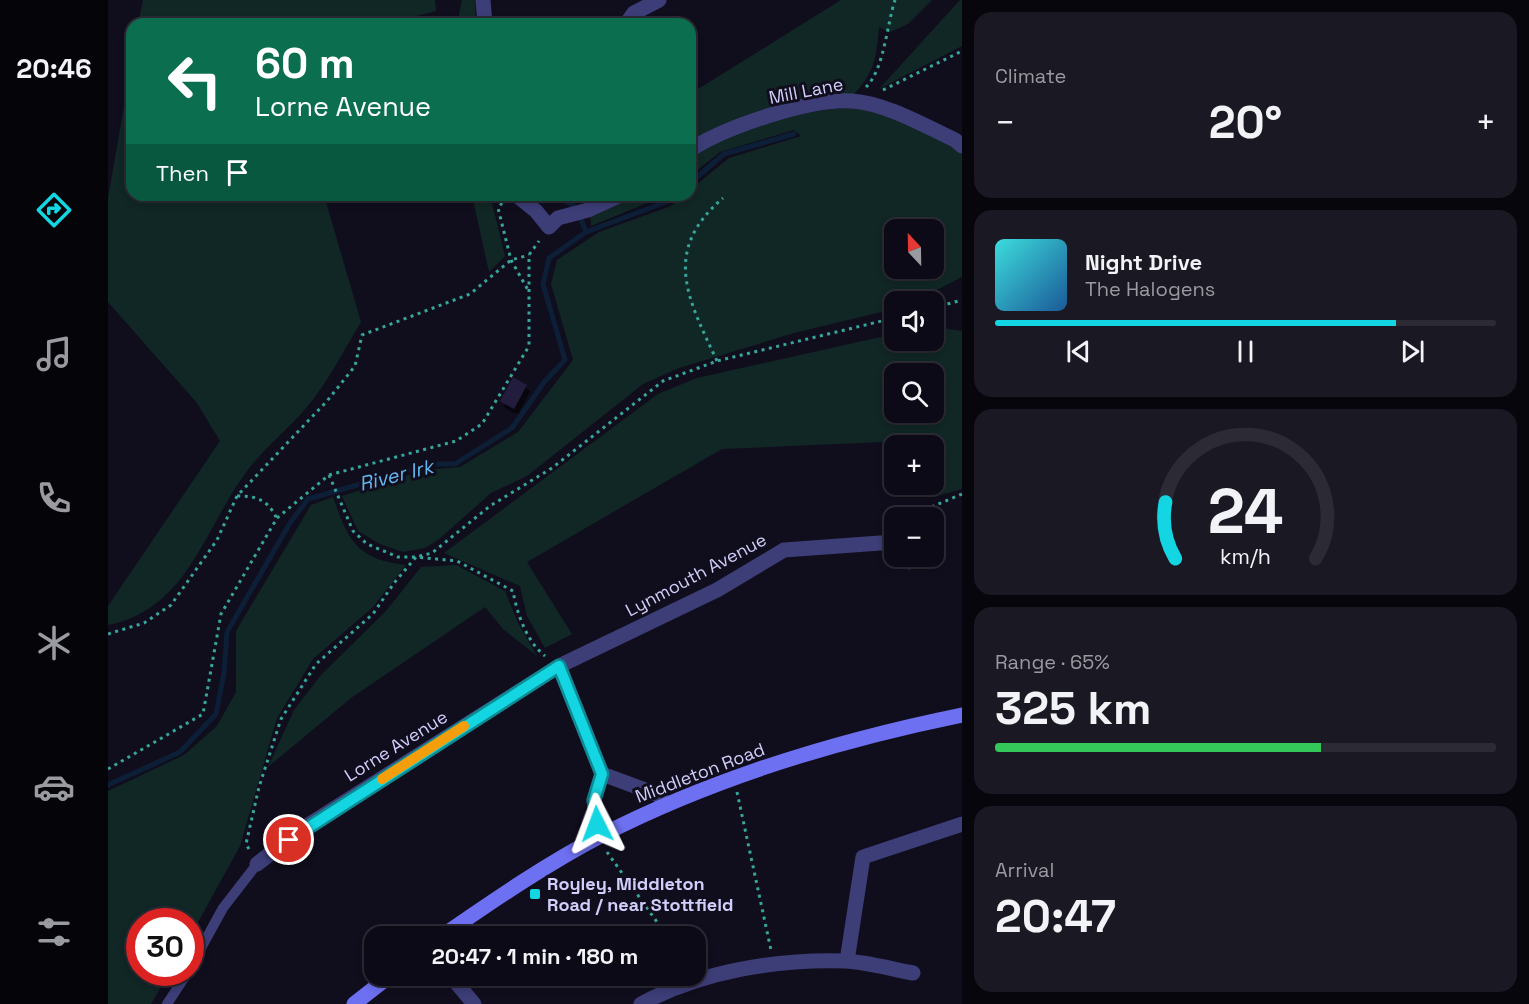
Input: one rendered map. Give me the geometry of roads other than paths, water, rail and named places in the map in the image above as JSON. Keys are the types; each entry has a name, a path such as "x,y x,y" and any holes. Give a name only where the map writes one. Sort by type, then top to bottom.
{"main road":[{"name":"Middleton Road","path":"457,926 530,878 600,837 666,806 734,779 874,734 962,715"},
{"path":"354,1004 377,986"}],"street":[{"path":"483,0 484,18"},
{"path":"630,18 634,13 659,0"},
{"name":"Mill Lane","path":"696,147 727,130 778,114 815,105 852,101 896,113 955,140 962,146"},
{"path":"524,201 536,211 549,227 558,218 588,210 608,201"},
{"name":"Lynmouth Avenue","path":"559,666 717,590 784,550 884,543"},
{"path":"559,666 602,774 594,800 600,837"},
{"name":"Lorne Avenue","path":"257,864 305,827 559,666"},
{"path":"602,774 659,795 666,806"},
{"path":"847,961 863,857 962,824"},
{"path":"641,1004 659,995 708,978 751,966 847,961 913,973"},
{"path":"459,986 474,1004"}],"lane":[{"path":"204,943 223,908 257,864"},
{"path":"167,1004 179,986"}],"waterway":[{"name":"River Irk","path":"696,178 724,154 794,134"},
{"path":"566,201 576,208"},
{"name":"River Irk","path":"108,785 180,752 216,714 224,673 227,632 290,523 308,499 431,464 455,464 512,428 545,381 565,360 543,284 549,258 586,232 667,201"},
{"path":"580,217 586,232"}],"place":[{"name":"Royley, Middleton Road / near Stottfield","path":"535,894"}]}
